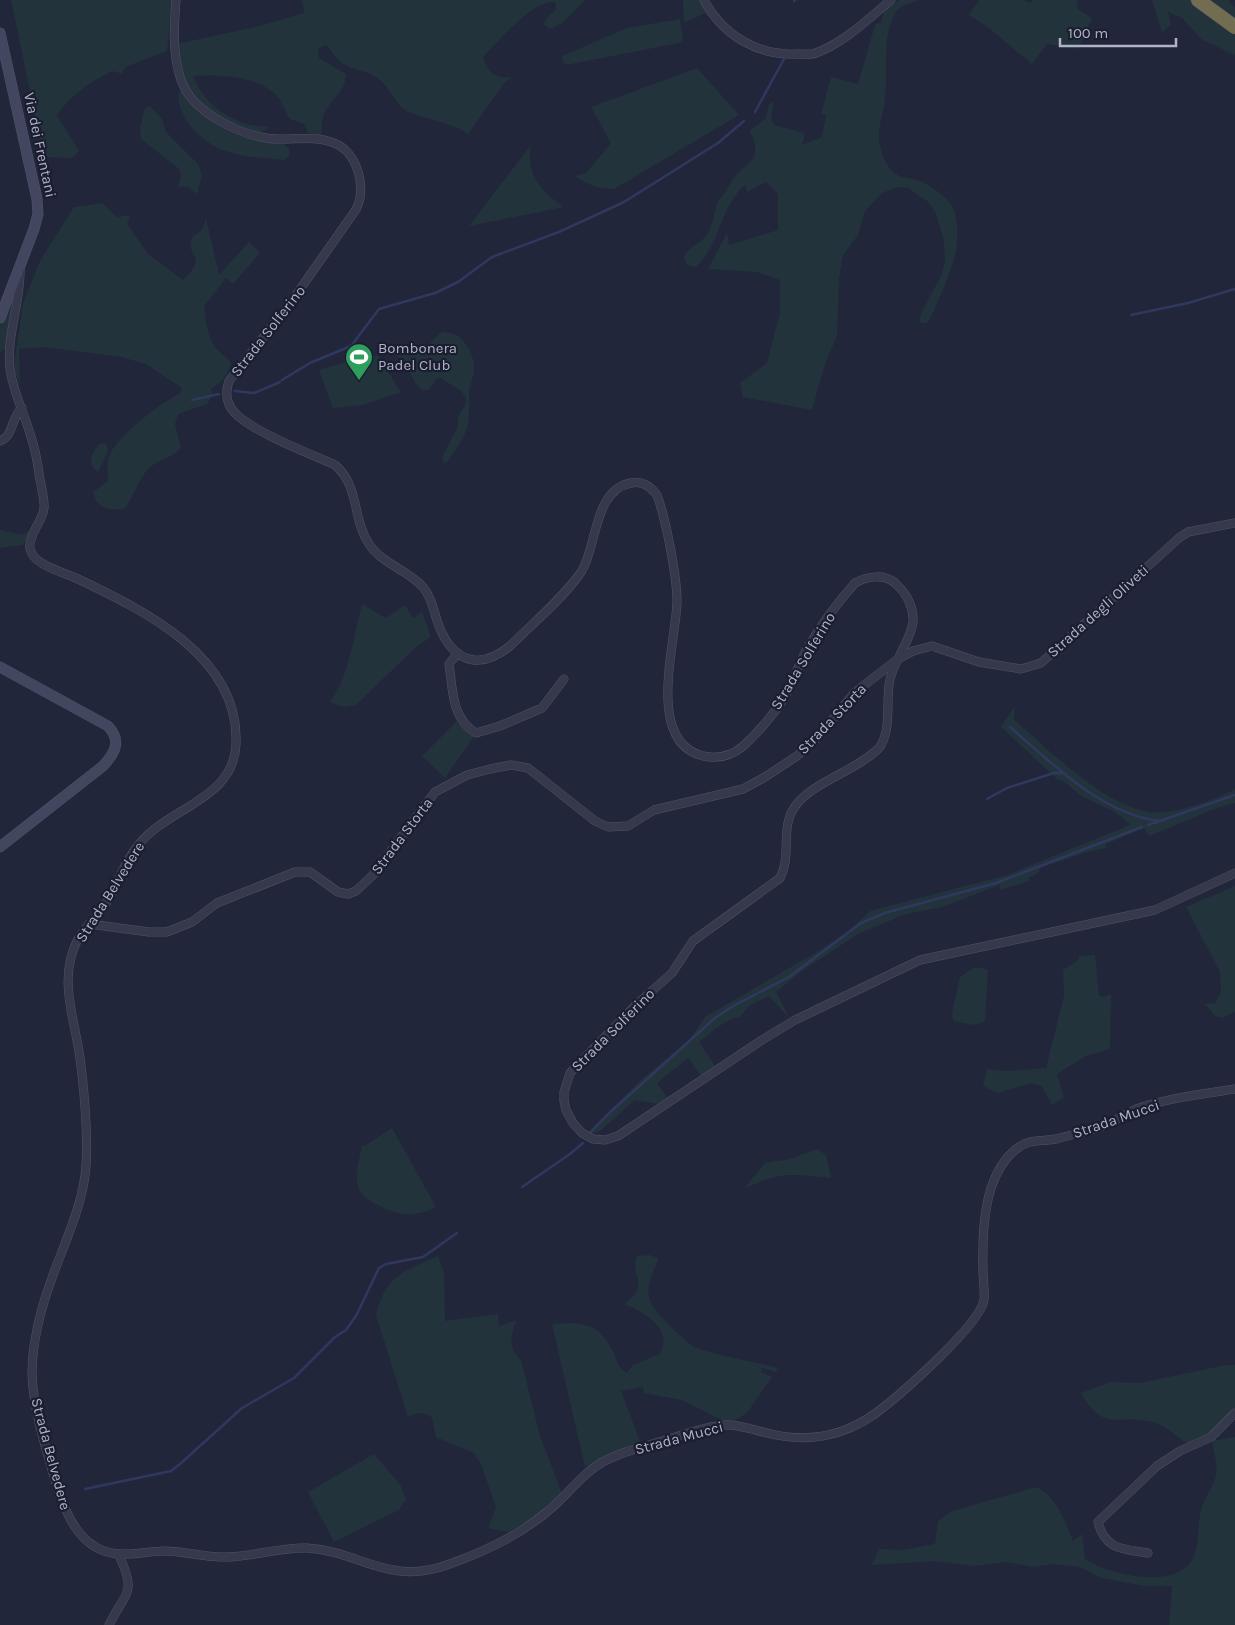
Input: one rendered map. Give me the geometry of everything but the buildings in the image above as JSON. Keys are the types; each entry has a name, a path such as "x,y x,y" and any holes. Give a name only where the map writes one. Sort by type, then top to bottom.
{"highway":[{"path":"1198,0 1235,27"}],"main road":[{"name":"Via dei Frentani","path":"0,33 4,68 38,206 37,222 0,318"},
{"path":"0,668 108,726 114,734 117,745 114,755 103,766 0,847"}],"street":[{"name":"Strada Solferino","path":"176,0 175,50 179,73 188,91 205,110 223,124 243,133 268,139 300,138 334,143 347,153 362,184 362,195 355,211 291,302 229,381 226,397 230,406 244,421 342,470 353,490 362,530 369,544 382,559 422,586 428,595 442,633 458,652 467,659 483,661 502,653 510,646 580,574 600,514 612,494 626,484 636,482 651,487 657,494 660,504 677,602 669,663 671,721 678,739 693,752 717,757 734,752 743,746 782,702 808,647 847,591 855,583 865,577 881,577 895,582 905,593 912,607 913,622 890,678 886,728 883,741 878,749 847,772 806,795 794,808 787,826 785,863 780,878 693,941 672,973 630,1011 570,1073 564,1092 566,1110 572,1123 582,1133 596,1139 618,1136 778,1030 920,960 1155,910 1235,873"},
{"path":"704,0 719,22 740,41 761,50 784,55 815,54 842,39 891,0"},
{"name":"Strada Belvedere","path":"20,267 19,298 10,357 11,375 35,452 45,506 40,524 29,544 32,555 40,562 128,606 186,642 218,678 230,705 236,734 233,762 224,780 164,821 143,839 132,852 106,903 79,937 68,972 69,1004 80,1056 84,1089 86,1174 72,1223 38,1320 32,1377 46,1449 65,1510 81,1535 108,1552"},
{"path":"0,441 11,432 14,420 22,408"},
{"name":"Strada degli Oliveti","path":"898,659 913,651 932,646 979,662 1021,669 1040,663 1179,538 1188,532 1235,523"},
{"path":"458,652 449,664 456,711 464,726 476,733 500,726 542,708 564,679"},
{"name":"Strada Storta","path":"90,924 148,932 167,932 192,922 217,903 295,872 310,872 338,892 348,894 356,891 372,876 435,792 467,775 490,769 511,765 528,768 595,821 618,828 628,826 654,810 743,789 797,756 818,737 854,694 898,659"},
{"name":"Strada Mucci","path":"108,1552 119,1555 175,1551 231,1558 283,1549 315,1548 397,1572 423,1571 448,1565 529,1525 552,1509 588,1472 619,1454 717,1426 741,1426 786,1438 802,1440 822,1437 853,1426 881,1409 933,1361 979,1314 985,1298 983,1250 992,1188 999,1169 1018,1147 1030,1141 1060,1138 1106,1125 1140,1108 1193,1095 1235,1089"},
{"path":"1148,1553 1116,1548 1101,1536 1098,1522 1157,1466 1211,1437 1235,1413"},
{"path":"109,1625 129,1589 128,1577 119,1555"}],"shaded area":[{"path":"11,0 172,0 167,51 125,67 122,74 113,71 97,79 76,94 57,115 79,151 72,158 44,157"},
{"path":"302,0 585,0 562,23 550,29 544,25 545,20 556,9 555,2 546,3 536,8 506,32 483,57 487,68 497,76 513,77 505,82 468,134 455,127 407,111 378,78 351,68 341,62 326,45 318,48 319,58 346,74 345,83 324,115 322,135 308,133 304,124 290,119 279,98 262,85 227,76 193,76 205,97 223,113 245,123 269,127 260,132 249,132 224,120 200,100 186,82 182,74 177,44 260,26 304,13"},
{"path":"683,0 700,0 706,13 684,23"},
{"path":"899,0 918,0 898,9 888,32 886,88 879,131 880,145 884,159 892,171 929,186 949,201 954,210 957,224 957,239 952,266 947,280 930,319 927,323 922,323 919,320 922,311 942,274 945,260 944,241 936,213 927,201 908,188 898,187 882,193 865,211 858,235 843,255 839,279 837,336 825,364 812,410 743,397 740,383 767,363 780,313 780,280 757,272 708,269 727,233 729,245 778,230 778,194 766,182 747,192 745,185 730,204 705,257 696,267 689,266 685,262 684,256 708,234 717,203 735,176 747,166 754,156 755,144 749,131 766,118 769,105 774,101 771,117 774,125 804,133 801,145 822,137 826,115 821,114 831,77 858,84 875,25 881,22 884,12"},
{"path":"979,0 1023,0 1030,3 1033,0 1078,0 1077,8 1092,18 1078,49 1047,44 1032,64 989,28 969,15"},
{"path":"1152,0 1193,0 1235,33 1235,55 1201,39 1182,18 1168,12 1171,25 1162,32"},
{"path":"1203,0 1228,0 1235,8 1235,23"},
{"path":"680,19 683,40 679,43 564,64 562,56 627,28"},
{"path":"697,68 739,115 614,189 593,186 575,176 586,173 611,143 591,107"},
{"path":"179,91 191,99 208,117 224,129 243,137 283,143 289,149 289,156 284,160 243,156 220,149 209,143 199,135 184,117 179,104"},
{"path":"150,106 162,119 166,132 198,164 202,175 197,194 188,187 178,186 181,175 178,168 141,139 140,128 145,108"},
{"path":"531,145 531,165 537,181 548,194 564,207 469,226"},
{"path":"102,203 117,217 131,215 127,224 148,254 183,280 195,266 196,261 191,241 194,235 202,229 206,218 219,275 249,242 260,253 233,284 226,278 204,306 211,340 231,364 228,372 211,389 213,395 207,404 178,414 175,424 181,448 148,469 124,509 118,510 108,509 100,505 93,492 108,481 108,463 113,449 140,421 181,393 182,388 146,364 121,357 44,347 19,349 20,387 15,371 15,358 23,303 41,259 74,207"},
{"path":"14,287 18,288 7,348 0,352 0,326"},
{"path":"443,332 456,335 466,344 474,363 474,370 469,390 467,428 456,450 447,462 443,463 442,458 457,428 459,414 465,406 466,397 461,391 441,378 437,378 429,390 422,390 415,383 404,361 389,351 421,349"},
{"name":"Bombonera Padel Club","path":"368,355 378,356 401,392 363,405 333,408 319,370"},
{"path":"106,443 108,451 98,472 92,466 91,458 99,444"},
{"path":"32,529 23,545 0,548 0,530 22,535"},
{"path":"362,604 386,618 405,605 413,618 422,612 431,637 415,648 356,705 344,707 330,702 342,681 346,669"},
{"path":"1015,706 1014,720 1078,775 1114,799 1132,808 1150,812 1182,809 1216,798 1235,789 1235,803 1219,807 1149,836 1144,828 1106,844 1106,848 1087,852 1040,868 1039,872 1029,878 1030,881 1000,890 1000,885 942,907 906,914 858,934 802,971 776,992 790,1019 769,996 749,1006 740,1017 731,1019 699,1042 715,1066 701,1076 688,1058 657,1083 669,1099 658,1104 635,1100 599,1132 589,1131 641,1080 689,1040 705,1017 822,949 852,928 870,911 1007,875 1130,825 1120,815 1080,795 1067,784 1058,780 1001,727"},
{"path":"457,721 474,736 445,778 422,756"},
{"path":"1235,886 1235,1012 1222,1018 1215,1016 1205,1004 1215,1003 1221,993 1220,972 1186,907"},
{"path":"1095,955 1099,995 1103,997 1111,994 1110,1049 1086,1056 1057,1074 1064,1097 1052,1105 1042,1086 1030,1083 998,1093 983,1086 987,1069 1009,1071 1046,1068 1064,996 1063,970 1078,960 1079,956"},
{"path":"975,967 988,969 985,1021 974,1025 953,1021 952,1013 960,977"},
{"path":"392,1128 436,1207 428,1211 414,1214 393,1212 365,1197 360,1191 357,1175 362,1145 365,1146"},
{"path":"817,1149 826,1155 831,1178 796,1175 778,1176 744,1189 765,1163 790,1159"},
{"path":"650,1255 659,1259 650,1281 649,1297 656,1311 685,1340 699,1349 778,1368 775,1372 762,1368 761,1372 772,1377 747,1413 733,1421 723,1421 682,1400 644,1393 643,1387 621,1391 641,1444 610,1454 585,1467 552,1324 581,1324 596,1330 608,1343 619,1365 627,1373 633,1365 660,1354 663,1337 660,1329 648,1317 624,1304 637,1291 638,1280 635,1263 637,1256"},
{"path":"438,1256 444,1273 445,1321 498,1314 499,1326 517,1320 513,1330 512,1346 521,1360 540,1436 562,1493 539,1515 508,1532 488,1528 496,1507 481,1464 474,1453 436,1437 432,1418 428,1414 417,1413 408,1417 376,1315 385,1291 398,1276"},
{"path":"1226,1365 1235,1365 1235,1410 1209,1436 1189,1445 1156,1423 1144,1420 1114,1420 1106,1418 1089,1406 1081,1393 1110,1382 1140,1383"},
{"path":"1235,1437 1235,1625 1169,1625 1172,1586 1144,1586 1102,1578 1079,1567 1054,1564 1034,1567 1006,1562 975,1566 935,1561 872,1565 879,1549 902,1550 935,1544 938,1521 952,1511 1036,1487 1049,1496 1054,1503 1063,1517 1073,1541 1082,1534 1085,1559 1095,1565 1123,1574 1139,1576 1154,1577 1181,1571 1193,1558 1202,1507 1216,1475 1216,1460 1212,1441"},
{"path":"374,1454 401,1486 406,1500 399,1510 334,1542 308,1492"}],"waterway":[{"path":"755,112 784,59"},
{"path":"282,380 310,363 351,346 379,309 435,293 458,282 492,257 559,232 624,202 718,143 744,121"},
{"path":"1131,315 1188,303 1235,289"},
{"path":"235,391 254,393 280,382"},
{"path":"192,400 219,394"},
{"path":"1010,727 1060,771 1097,797 1137,816 1159,821"},
{"path":"987,799 1007,788 1054,773 1062,773"},
{"path":"1148,825 1235,795"},
{"path":"591,1132 606,1116 715,1018 733,1006 789,977 861,923 885,913 996,883 1142,827"},
{"path":"522,1187 583,1143"},
{"path":"85,1489 171,1471 242,1408 294,1378 335,1337 346,1330 356,1316 379,1268 386,1264 423,1257 457,1233"}],"place":[{"name":"Bombonera Padel Club","path":"359,381"}]}
